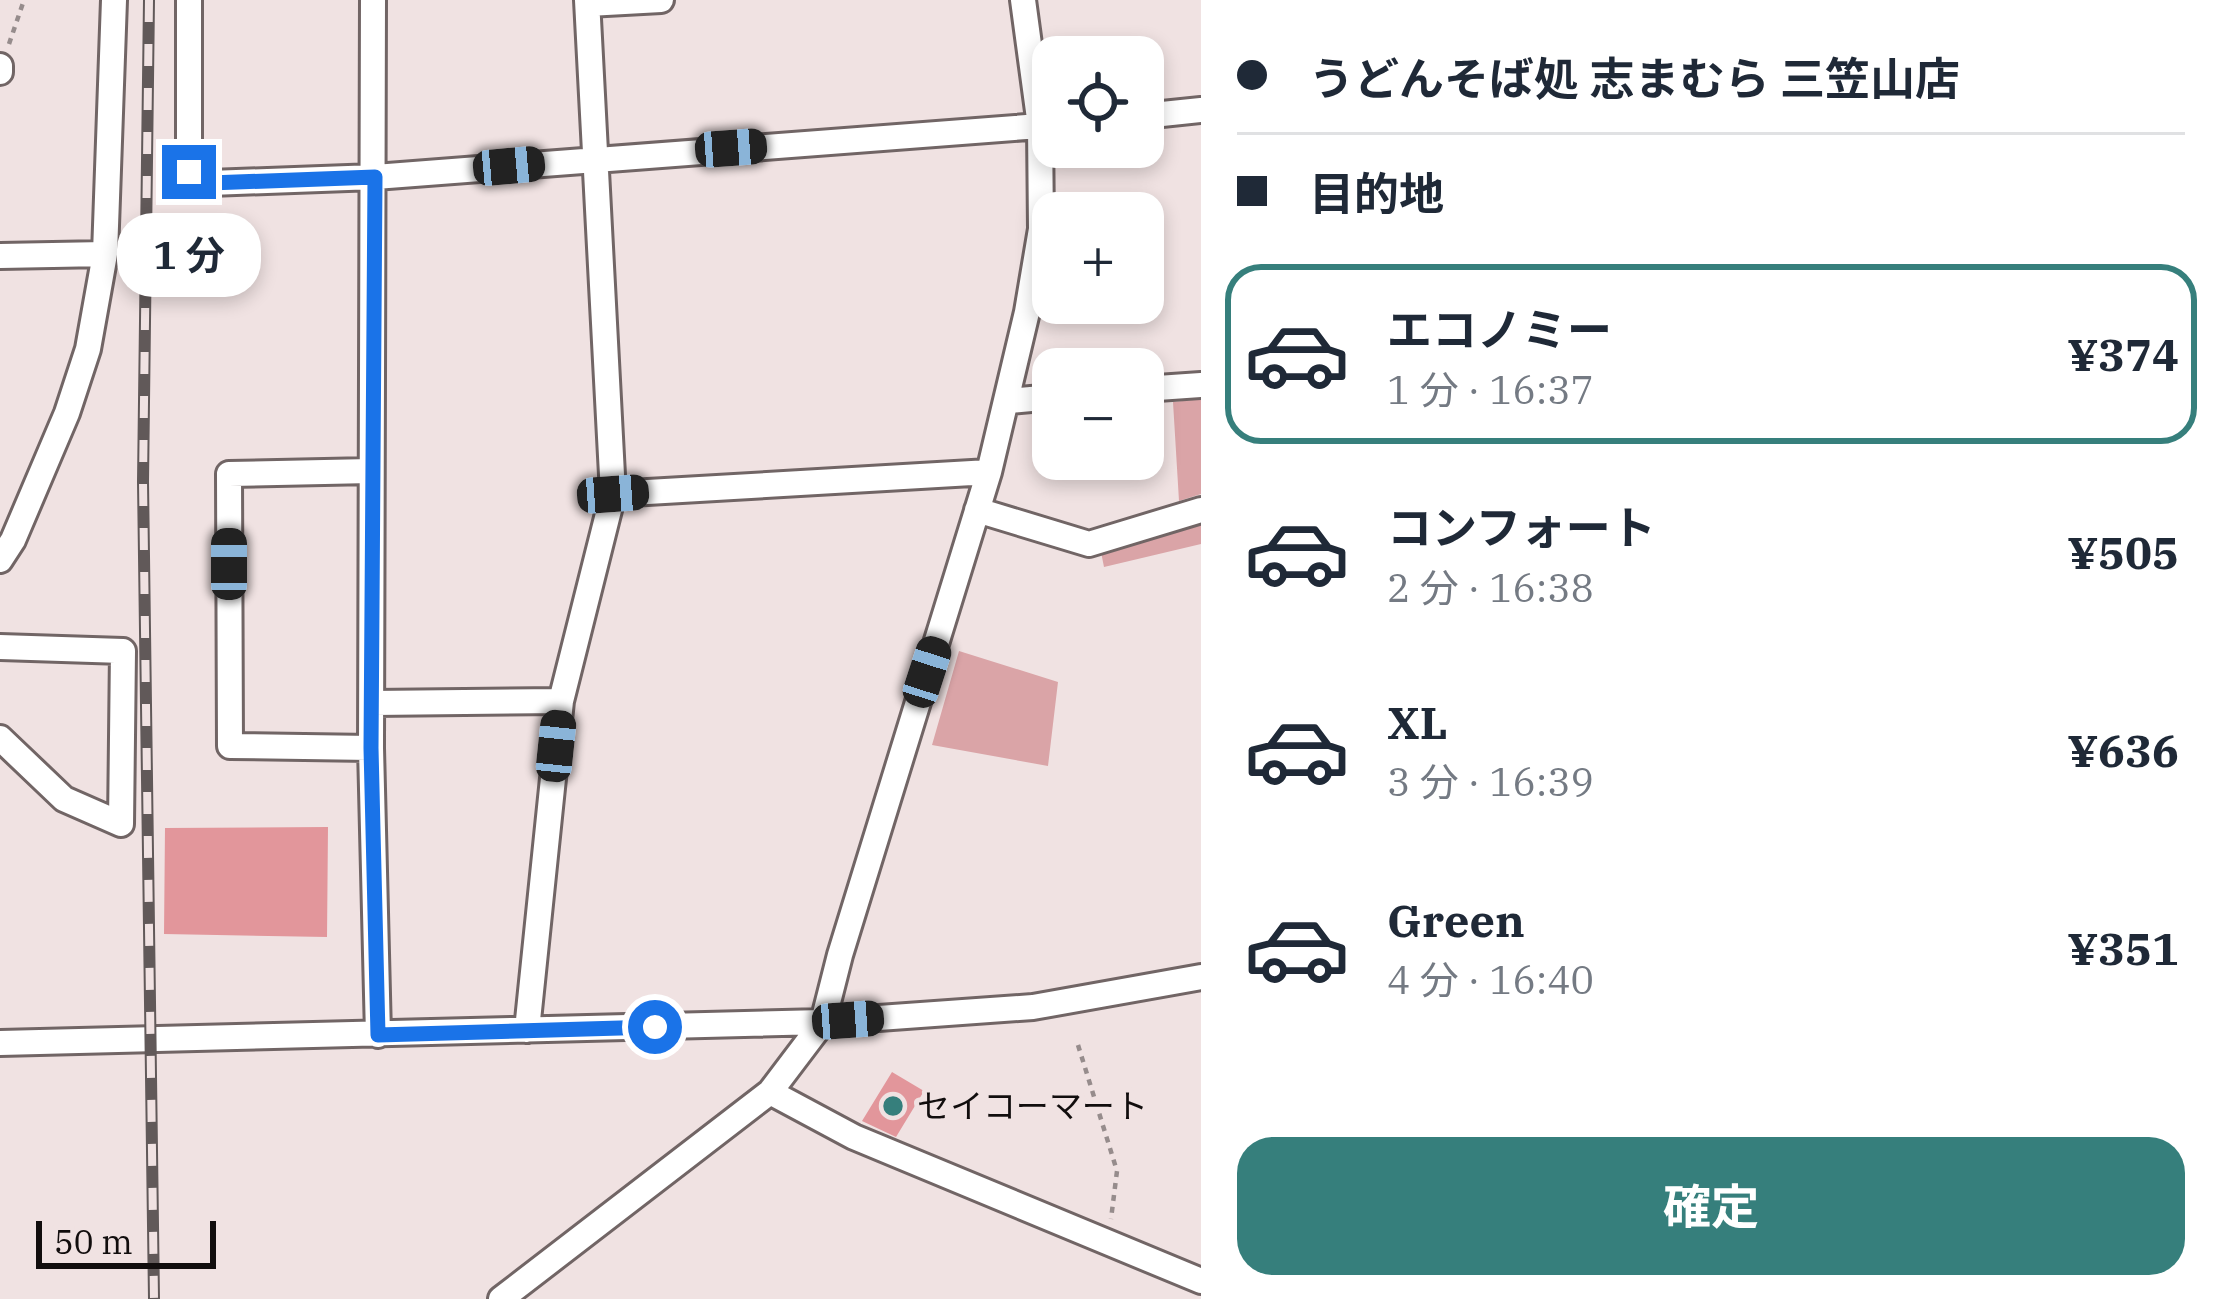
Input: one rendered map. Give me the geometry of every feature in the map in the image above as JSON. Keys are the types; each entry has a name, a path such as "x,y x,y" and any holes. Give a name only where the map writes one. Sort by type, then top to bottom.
{"street":[{"path":"4,546 81,370 105,254 114,0"},
{"path":"189,0 189,172 210,183 375,177 1032,126"},
{"path":"373,0 371,748 378,1035"},
{"path":"527,1030 561,701 613,494 588,2 661,0"},
{"path":"1023,0 1032,47"},
{"path":"1164,114 1201,110"},
{"path":"506,1298 770,1092 823,1022 839,955 1009,401 1041,229 1045,168"},
{"path":"0,256 105,254"},
{"path":"1164,388 1201,385"},
{"path":"1009,401 1032,399"},
{"path":"371,471 229,474 230,746 371,748"},
{"path":"613,494 989,472"},
{"path":"977,510 1089,544 1201,510"},
{"path":"0,647 123,651 121,824 64,799 0,738"},
{"path":"374,704 561,701"},
{"path":"0,1042 823,1022 1033,1007 1201,977"},
{"path":"770,1092 854,1137 1201,1281"}],"path":[{"path":"1,68 24,0"},
{"path":"1078,1045 1117,1171 1108,1245"}],"shaded area":[{"path":"1201,399 1201,494 1179,501 1173,402"},
{"path":"1201,519 1201,544 1104,567 1100,547"},
{"path":"959,651 1058,682 1048,766 932,745"}],"building":[{"path":"328,827 327,937 164,934 165,828"},
{"name":"セイコーマート","path":"892,1072 924,1091 896,1137 862,1121"}],"railway":[{"path":"149,0 143,482 154,1299"}],"place":[{"name":"セイコーマート","path":"893,1106"}],"route":[{"path":"189,172 210,183 375,177 371,748 378,1035 655,1027"}]}
